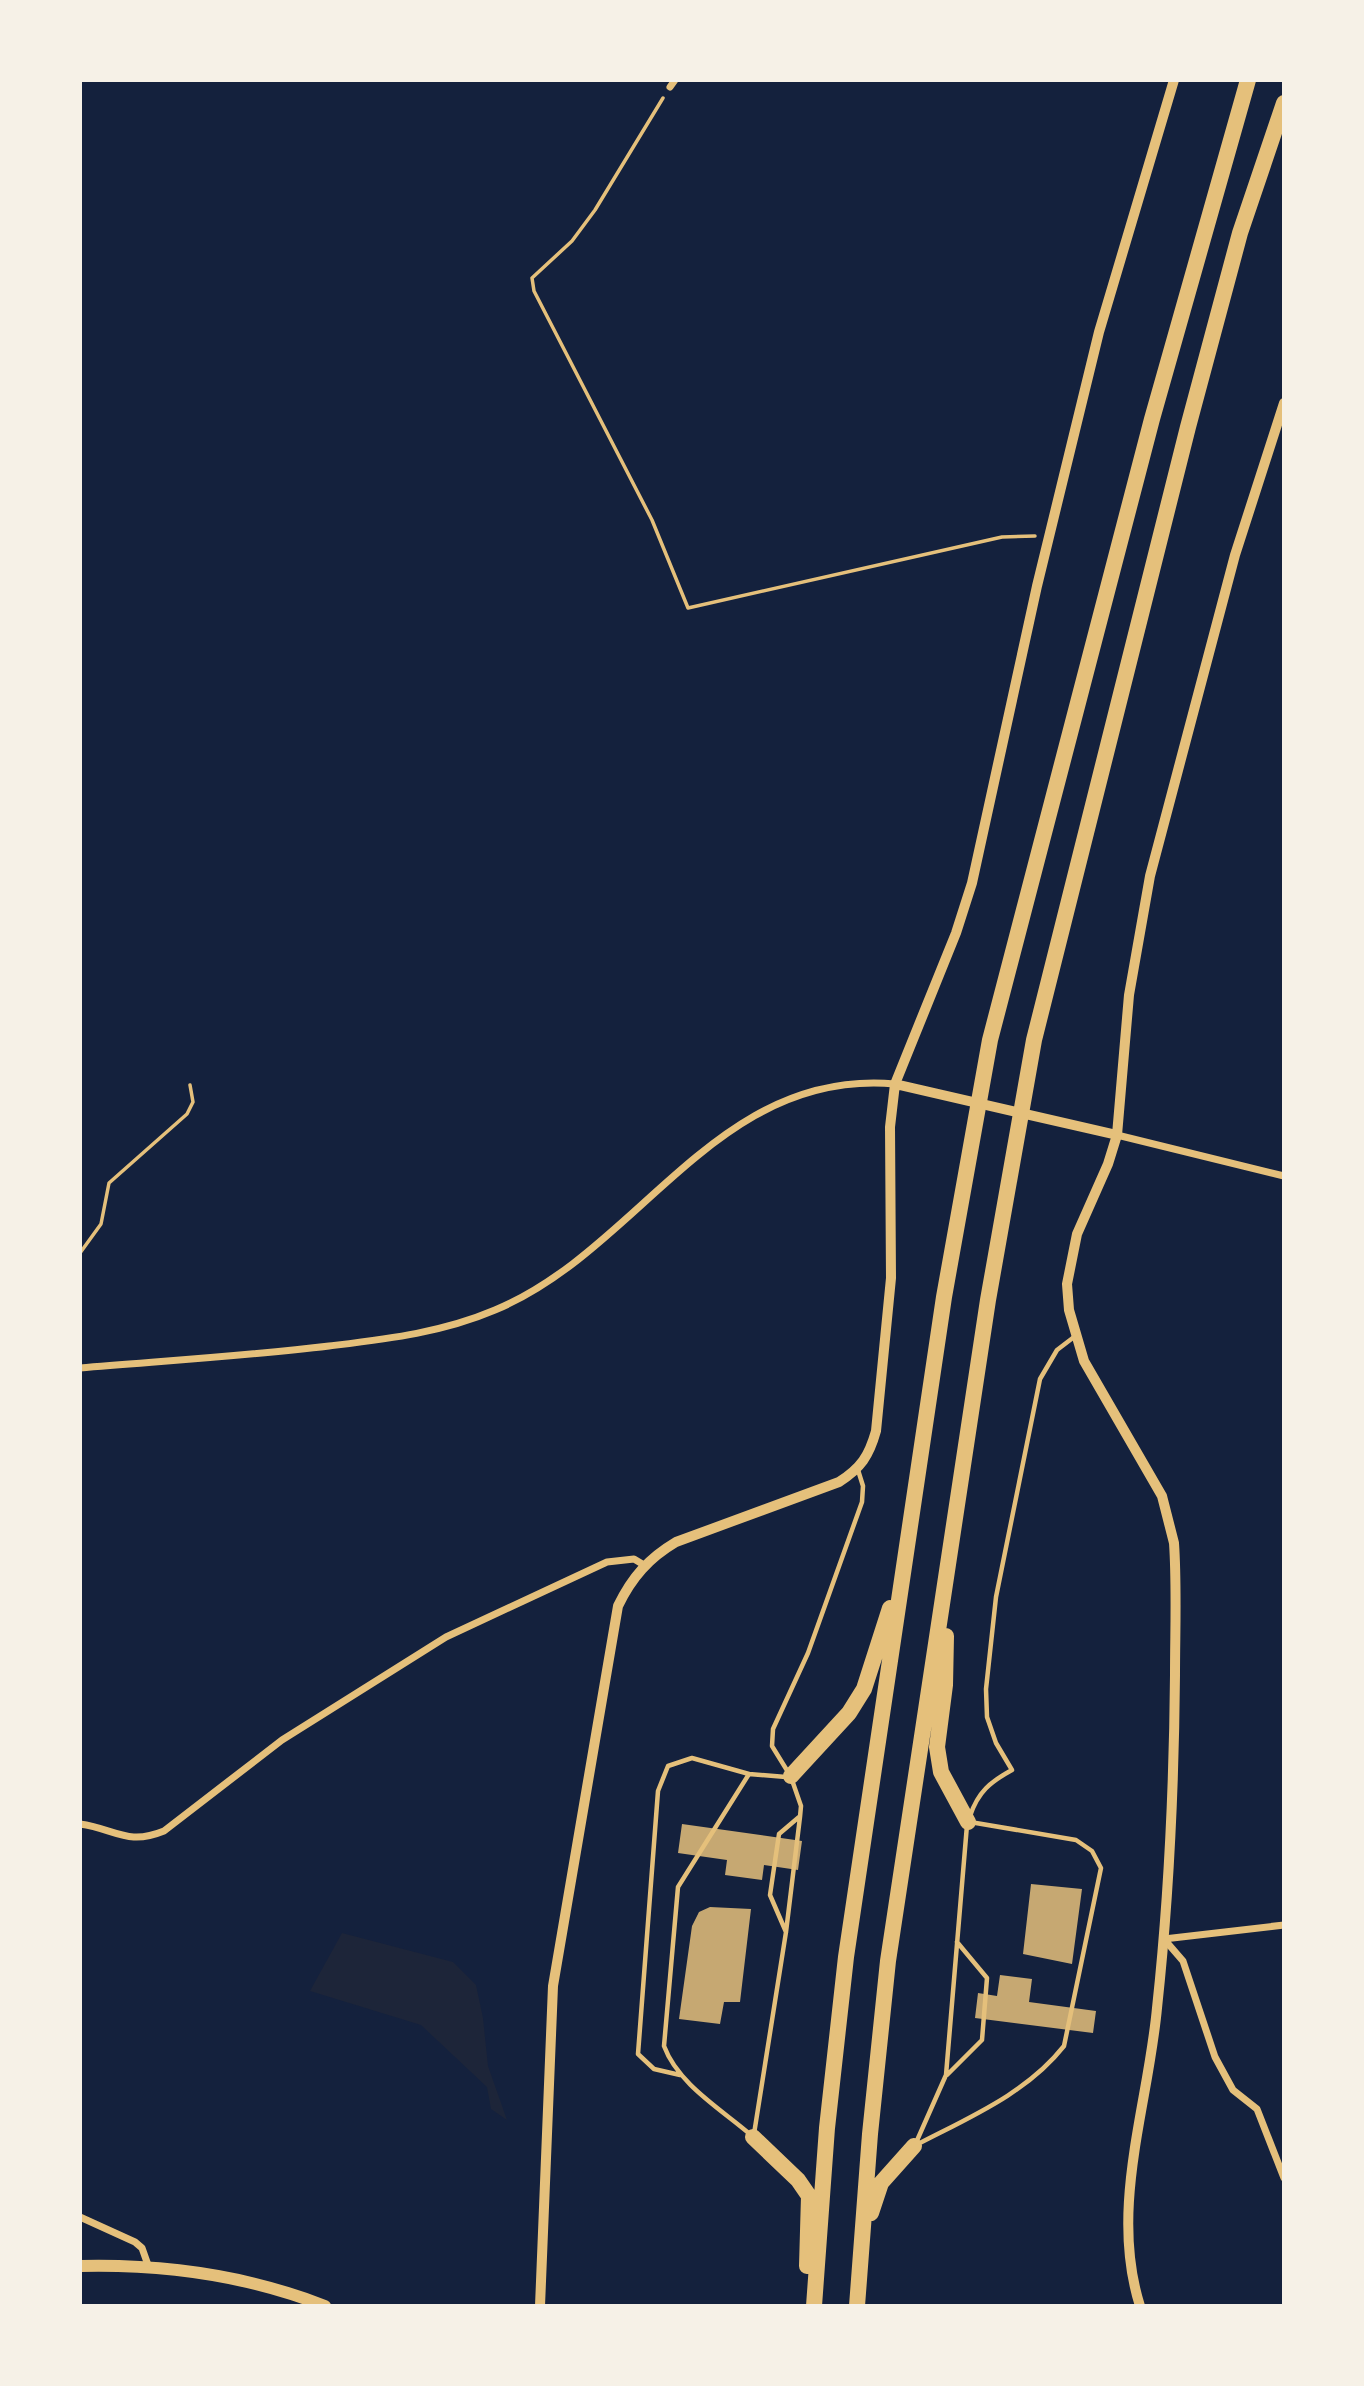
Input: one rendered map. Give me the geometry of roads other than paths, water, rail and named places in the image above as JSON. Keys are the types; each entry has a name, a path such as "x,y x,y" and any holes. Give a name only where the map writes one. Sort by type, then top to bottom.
{"highway":[{"path":"814,2305 827,2128 846,1957 944,1297 990,1040 1152,419 1248,80"},
{"path":"857,2305 870,2134 888,1961 988,1300 1034,1040 1188,427 1240,233 1283,103"},
{"path":"791,1776 849,1713 864,1689 905,1559"},
{"path":"947,1567 945,1685 937,1747 941,1772 968,1822"},
{"path":"753,2137 798,2180 809,2196 808,2305"},
{"path":"866,2305 872,2204 881,2183 914,2146"}],"main road":[{"path":"80,2266 148,2265 222,2275 325,2305"}],"street":[{"path":"540,2305 550,2027 558,1944 594,1762 611,1633 618,1606 629,1583 644,1565 676,1542 823,1489 858,1470 870,1452 876,1431 886,1353 891,1278 890,1127 895,1084 956,933 972,883 1049,536 1099,332 1174,80"},
{"path":"1140,2305 1128,2263 1128,2206 1151,2059 1164,1939 1175,1769 1174,1543 1162,1496 1099,1388 1075,1336 1069,1310 1069,1263 1077,1234 1108,1164 1117,1135 1129,995 1150,876 1235,555 1283,403"},
{"path":"80,1368 331,1346 405,1336 466,1321 522,1297 555,1277 703,1149 756,1114 822,1088 855,1084 895,1084 1283,1176"},
{"path":"80,1824 128,1839 145,1839 164,1831 282,1740 446,1637 607,1562 634,1559 644,1565"},
{"path":"1164,1939 1283,1925"},
{"path":"1164,1939 1183,1961 1222,2071 1234,2090 1257,2109 1279,2154 1283,2178"},
{"path":"80,2217 135,2242 142,2248 148,2265"}],"lane":[{"path":"914,2146 946,2075 968,1822 976,1799 989,1783 1012,1769 996,1743 987,1717 986,1689 996,1597 1040,1379 1057,1350 1075,1336"},
{"path":"753,2137 786,1932 801,1806 791,1776 772,1746 773,1729 808,1653 862,1502 863,1486 858,1470"},
{"path":"682,2076 654,2069 638,2054 658,1791 668,1766 692,1758 769,1778 791,1776"},
{"path":"749,1774 678,1887 664,2046 682,2076 753,2137"},
{"path":"786,1932 770,1895 779,1834 800,1817"},
{"path":"914,2146 984,2110 1033,2078 1046,2069 1065,2046 1101,1868 1092,1851 1076,1840 968,1822"},
{"path":"946,2075 982,2040 987,1978 957,1942"}]}
